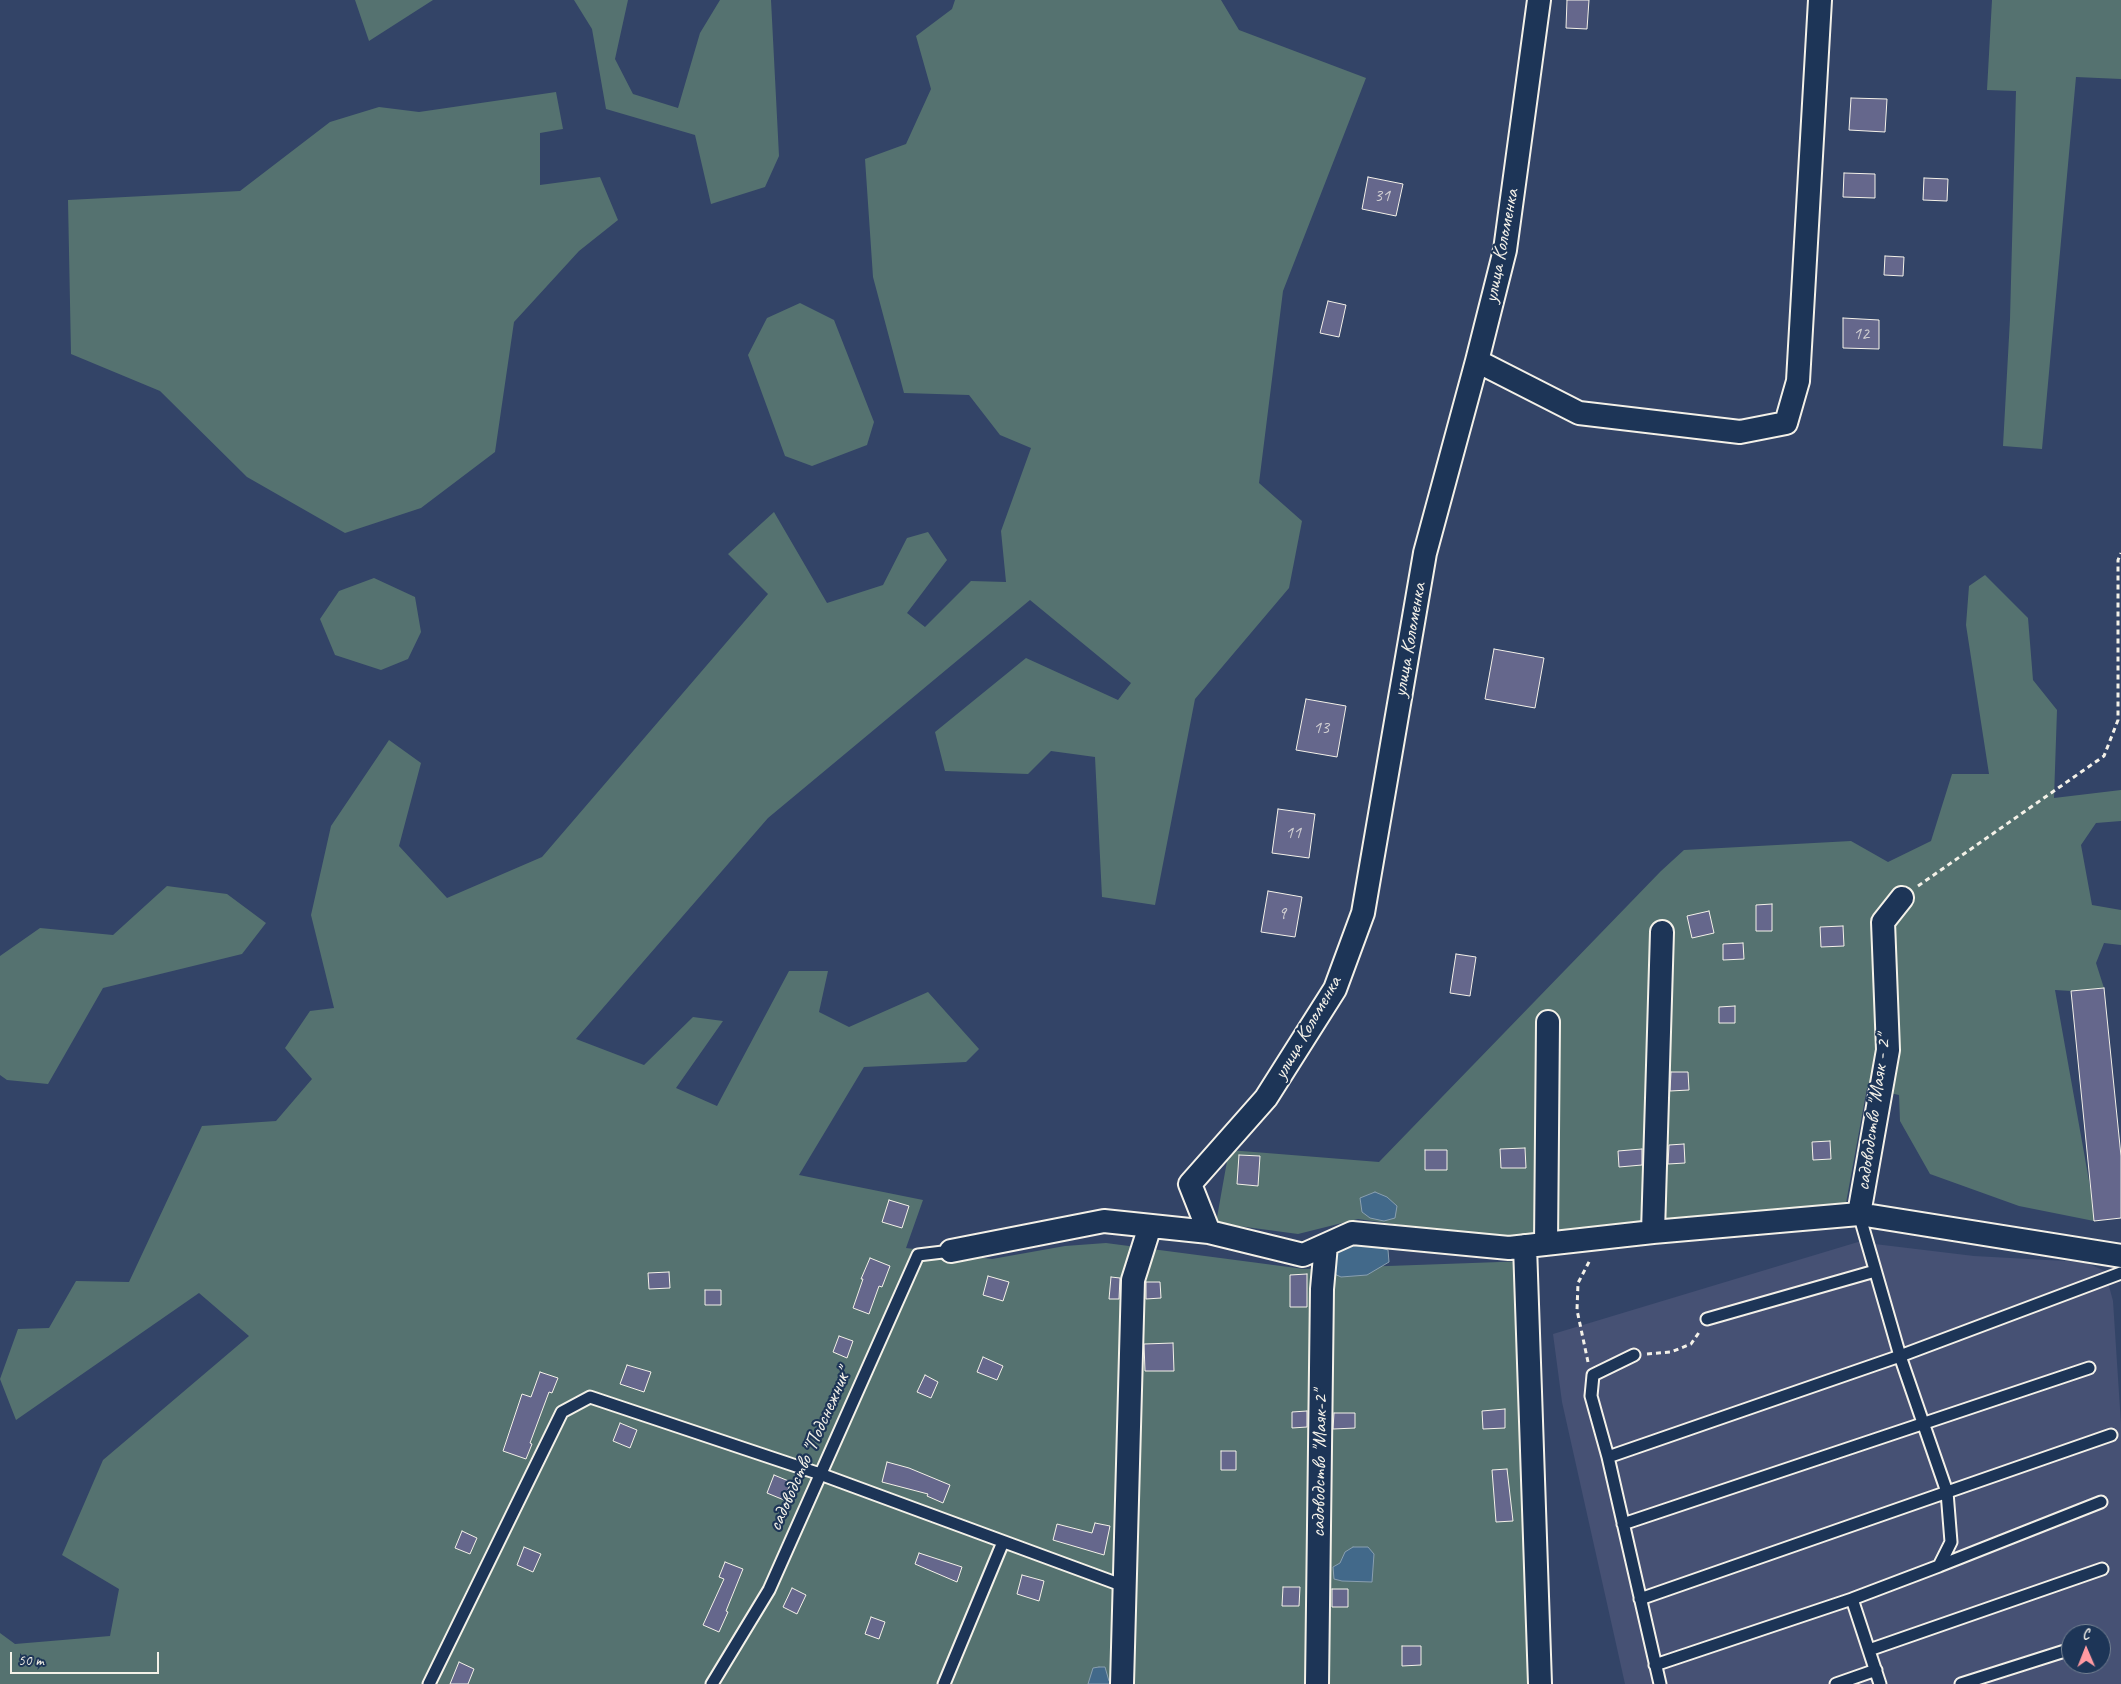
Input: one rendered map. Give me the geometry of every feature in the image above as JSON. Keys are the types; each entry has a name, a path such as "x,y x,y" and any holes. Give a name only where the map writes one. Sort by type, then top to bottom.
{"street":[{"name":"улица Коломенка","path":"1209,1232 1190,1184 1266,1098 1335,989 1363,913 1425,553 1505,250 1539,0"},
{"path":"1477,361 1579,413 1740,432 1786,423 1798,381 1820,0"},
{"name":"садоводство \"Маяк - 2\"","path":"1859,1214 1888,1050 1884,922 1902,898"},
{"path":"1653,1232 1662,932"},
{"path":"1540,1684 1536,1245 1548,1022"},
{"path":"951,1251 1104,1221 1209,1232 1303,1255 1352,1233 1509,1248 1653,1232 1859,1214 2121,1256"},
{"path":"1122,1684 1133,1280 1150,1226"},
{"name":"садоводство \"Маяк-2\"","path":"1317,1684 1322,1289 1326,1245"}],"lane":[{"path":"1859,1214 1900,1356 1946,1492 1951,1542 1939,1566"},
{"name":"садоводство \"Подснежник\"","path":"712,1684 770,1590 918,1255 951,1251"},
{"path":"1707,1319 1875,1271"},
{"path":"1608,1457 1900,1356 2121,1273"},
{"path":"1634,1355 1593,1374 1591,1396 1608,1457 1660,1684"},
{"path":"1623,1524 2090,1368"},
{"path":"429,1684 562,1412 590,1397 820,1474 1124,1586"},
{"path":"1640,1599 2111,1435"},
{"path":"1655,1665 1852,1599 2101,1502"},
{"path":"944,1684 1003,1542"},
{"path":"1869,1650 2102,1569"},
{"path":"1852,1599 1880,1684"},
{"path":"1961,1684 2061,1651"},
{"path":"1836,1684 1876,1670"}],"path":[{"path":"1902,898 2104,756 2118,720 2118,560 2121,553"},
{"path":"1591,1239 1589,1262 1578,1282 1577,1310 1585,1354 1593,1374"},
{"path":"1634,1355 1671,1352 1691,1344 1707,1319"}],"shaded area":[{"path":"1375,1192 1387,1197 1397,1206 1395,1218 1384,1221 1370,1218 1362,1212 1360,1198"},
{"path":"1858,1242 1974,1256 2084,1262 2105,1271 2113,1301 2121,1424 2121,1684 1625,1684 1562,1402 1553,1334"},
{"path":"1371,1245 1388,1250 1389,1262 1367,1275 1341,1277 1330,1272 1332,1254 1349,1246"},
{"path":"1353,1547 1368,1547 1374,1554 1372,1582 1334,1579 1333,1567 1340,1563 1345,1552"},
{"path":"1105,1667 1109,1681 1113,1682 1113,1684 1088,1684 1093,1668"}],"green space":[{"path":"355,0 433,0 369,41"},
{"path":"574,0 628,0 615,59 633,94 678,108 700,33 720,0 771,0 779,156 765,187 711,204 695,135 606,109 592,29"},
{"path":"955,0 1221,0 1239,30 1366,78 1283,291 1259,483 1302,521 1289,588 1195,699 1155,905 1102,897 1095,757 1051,751 1028,774 945,771 935,732 1026,658 1118,700 1131,683 1030,600 768,818 576,1039 644,1065 693,1017 723,1021 676,1088 717,1106 789,971 828,971 819,1012 849,1027 928,992 979,1049 966,1062 864,1067 799,1175 923,1200 906,1248 992,1259 1065,1246 1106,1243 1304,1269 1528,1261 1537,1684 0,1684 0,1633 15,1644 110,1636 119,1589 62,1555 103,1460 249,1336 199,1293 16,1420 0,1379 18,1329 49,1328 76,1281 129,1282 202,1126 276,1121 312,1079 285,1048 310,1011 334,1008 311,915 331,826 389,740 421,763 399,846 447,898 542,857 768,594 728,554 774,512 827,603 883,585 907,538 928,532 947,560 907,613 925,627 971,581 1006,582 1001,531 1031,448 1000,435 969,395 904,393 873,277 865,159 906,144 931,89 916,36 952,9"},
{"path":"1992,0 2121,0 2121,79 2076,77 2042,449 2003,446 2010,319 2016,91 1987,90"},
{"path":"556,92 563,129 540,133 540,185 600,177 618,220 579,251 514,322 495,452 421,508 345,533 247,477 160,391 71,354 68,200 240,191 330,122 379,107 419,112"},
{"path":"800,303 834,320 874,422 867,445 812,466 785,456 748,355 767,318"},
{"path":"1985,575 2028,618 2033,680 2057,710 2054,798 2121,790 2121,821 2096,823 2081,845 2092,905 2121,910 2121,945 2104,943 2096,963 2104,988 2071,991 2055,990 2091,1192 2094,1221 2019,1206 1930,1174 1900,1121 1899,1095 1867,1088 1846,1203 1503,1239 1358,1219 1298,1234 1216,1223 1229,1150 1379,1162 1661,871 1684,850 1851,841 1888,862 1931,841 1952,774 1989,774 1966,625 1969,586"},
{"path":"374,578 415,597 421,632 408,659 381,670 335,655 320,619 339,591"},
{"path":"167,886 227,894 266,923 242,954 103,988 48,1084 7,1080 0,1075 0,956 40,928 113,935"}],"building":[{"path":"1567,0 1589,0 1587,29 1566,28"},
{"path":"1851,98 1887,99 1885,132 1849,130"},
{"path":"1844,173 1875,174 1875,198 1843,197"},
{"path":"1368,177 1403,184 1396,216 1362,209"},
{"path":"1924,178 1948,179 1947,201 1923,200"},
{"path":"1885,256 1904,257 1903,276 1884,275"},
{"path":"1328,301 1346,305 1339,337 1320,333"},
{"path":"1843,318 1879,320 1879,349 1843,348"},
{"path":"1494,649 1544,658 1535,708 1485,699"},
{"path":"1306,699 1346,706 1337,757 1296,750"},
{"path":"1278,809 1315,814 1309,858 1272,853"},
{"path":"1268,891 1302,897 1295,937 1261,932"},
{"path":"1772,904 1772,931 1756,931 1756,905"},
{"path":"1709,911 1714,933 1692,938 1687,916"},
{"path":"1843,926 1844,946 1821,947 1820,927"},
{"path":"1743,943 1744,959 1723,960 1723,944"},
{"path":"1456,954 1476,957 1470,996 1450,993"},
{"path":"2104,988 2121,1156 2121,1218 2094,1221 2071,991"},
{"path":"1735,1006 1735,1023 1719,1023 1719,1007"},
{"path":"1671,1072 1688,1072 1689,1090 1670,1091"},
{"path":"1830,1141 1831,1159 1813,1160 1812,1142"},
{"path":"1684,1144 1685,1163 1668,1164 1669,1145"},
{"path":"1525,1148 1526,1168 1501,1168 1500,1149"},
{"path":"1642,1149 1642,1165 1619,1167 1618,1151"},
{"path":"1425,1150 1447,1150 1447,1170 1425,1170"},
{"path":"1239,1155 1260,1156 1258,1186 1237,1184"},
{"path":"889,1200 909,1206 902,1228 882,1222"},
{"path":"870,1258 890,1266 882,1287 879,1286 869,1314 853,1308 863,1279 861,1279"},
{"path":"669,1272 670,1288 649,1289 648,1273"},
{"path":"1307,1274 1307,1307 1290,1307 1290,1275"},
{"path":"988,1276 1009,1282 1003,1301 983,1295"},
{"path":"1111,1277 1120,1278 1119,1299 1109,1299"},
{"path":"1146,1282 1160,1282 1161,1298 1146,1299"},
{"path":"705,1290 721,1290 721,1305 705,1305"},
{"path":"839,1336 853,1341 847,1358 833,1352"},
{"path":"1173,1343 1174,1371 1145,1371 1144,1344"},
{"path":"983,1357 1003,1366 997,1380 977,1372"},
{"path":"627,1365 651,1372 644,1392 620,1384"},
{"path":"540,1372 558,1378 552,1393 549,1392 526,1459 503,1451 522,1394 531,1397"},
{"path":"925,1375 938,1382 931,1398 917,1392"},
{"path":"1505,1409 1505,1428 1483,1429 1482,1411"},
{"path":"1307,1411 1307,1427 1292,1428 1292,1412"},
{"path":"1334,1413 1355,1413 1355,1428 1333,1429"},
{"path":"620,1423 637,1430 630,1448 613,1441"},
{"path":"1221,1451 1236,1451 1236,1470 1221,1470"},
{"path":"887,1462 909,1468 950,1485 943,1503 927,1496 928,1494 882,1482"},
{"path":"1507,1469 1513,1521 1496,1522 1492,1470"},
{"path":"774,1475 791,1482 784,1500 767,1493"},
{"path":"1095,1523 1110,1526 1104,1555 1053,1540 1057,1524 1092,1533"},
{"path":"462,1531 477,1538 470,1554 455,1548"},
{"path":"524,1547 541,1554 533,1572 517,1565"},
{"path":"919,1553 962,1567 957,1582 915,1564"},
{"path":"725,1562 743,1569 719,1632 703,1625 724,1579 719,1577"},
{"path":"1022,1575 1044,1581 1039,1601 1017,1594"},
{"path":"1283,1587 1300,1587 1299,1606 1282,1606"},
{"path":"792,1588 806,1595 797,1614 783,1607"},
{"path":"1332,1589 1348,1589 1348,1607 1332,1607"},
{"path":"871,1617 885,1622 879,1639 865,1634"},
{"path":"1402,1646 1421,1646 1421,1665 1402,1666"},
{"path":"459,1662 474,1669 468,1684 450,1684"}]}
